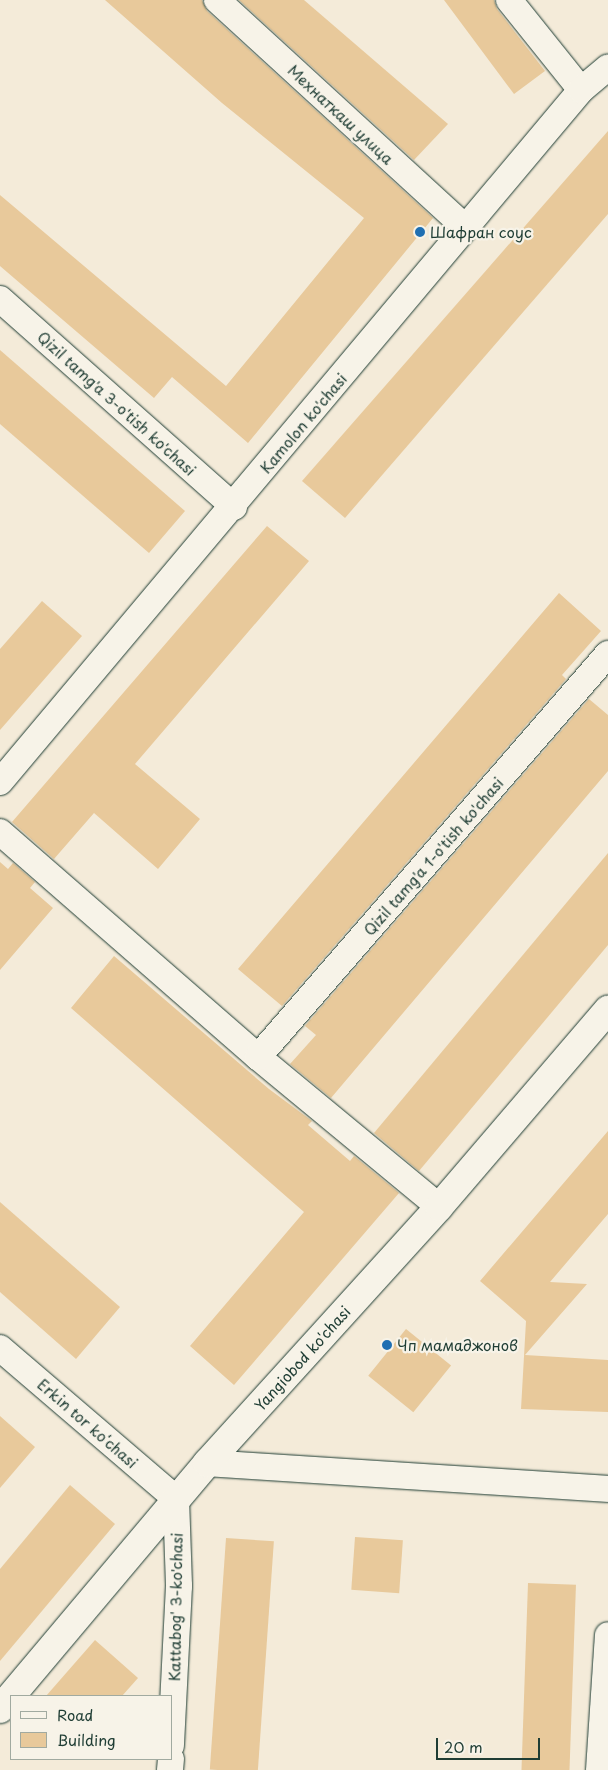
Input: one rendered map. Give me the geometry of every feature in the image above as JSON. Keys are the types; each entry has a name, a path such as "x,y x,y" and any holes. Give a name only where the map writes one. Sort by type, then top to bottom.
{"street":[{"name":"Мехнаткаш улица","path":"217,0 465,227"},
{"path":"509,0 581,90"},
{"name":"Kamolon ko'chasi","path":"0,782 234,507 465,227 581,90 608,67"},
{"name":"Qizil tamg'a 3-o'tish ko'chasi","path":"0,299 234,507"},
{"name":"Qizil tamg'a 1-o'tish ko'chasi","path":"258,1058 608,654"},
{"path":"0,832 258,1058 439,1207"},
{"name":"Yangiobod ko'chasi","path":"11,1695 176,1499 439,1207 608,1010"},
{"name":"Erkin tor koʻchasi","path":"0,1348 176,1499"},
{"path":"207,1464 608,1489"},
{"name":"Kattabog' 3-ko'chasi","path":"172,1723 178,1586 176,1499"},
{"path":"600,1770 608,1635"},
{"name":"Yangiobod ko'chasi","path":"0,1708 10,1696"}],"building":[{"path":"105,0 202,0 207,11 433,218 248,443 172,377 154,398 0,266 0,195 226,386 364,218 222,103"},
{"path":"239,0 304,0 448,124 414,160"},
{"path":"444,0 494,0 497,9 545,71 514,94"},
{"path":"608,131 608,214 345,518 302,481"},
{"path":"0,350 185,511 149,553 0,424"},
{"path":"267,526 309,561 135,764 200,819 158,869 94,813 54,859 12,822"},
{"path":"559,593 601,631 562,675 566,679 282,1006 238,969"},
{"path":"42,601 82,636 0,730 0,649"},
{"path":"589,699 608,715 608,771 331,1098 290,1064 316,1035 305,1026"},
{"path":"608,853 608,945 419,1171 374,1133"},
{"path":"0,862 8,869 13,863 35,882 30,888 53,908 0,970"},
{"path":"114,956 269,1089 312,1121 308,1125 350,1161 354,1156 399,1193 234,1385 190,1346 304,1212 71,1008"},
{"path":"608,1131 608,1214 550,1282 587,1284 525,1355 608,1360 608,1412 521,1409 526,1321 480,1281"},
{"path":"0,1202 120,1307 76,1359 0,1292"},
{"path":"406,1329 451,1366 413,1412 368,1376"},
{"path":"0,1416 35,1447 0,1488"},
{"path":"70,1485 115,1524 0,1661 0,1569"},
{"path":"355,1537 403,1540 399,1593 351,1590"},
{"path":"226,1538 274,1541 258,1770 210,1769"},
{"path":"528,1583 576,1585 569,1770 521,1770"},
{"path":"95,1640 138,1678 123,1695 47,1695"}],"place":[{"name":"Шафран соус","path":"420,232"},
{"name":"Чп мамаджонов","path":"387,1345"}]}
